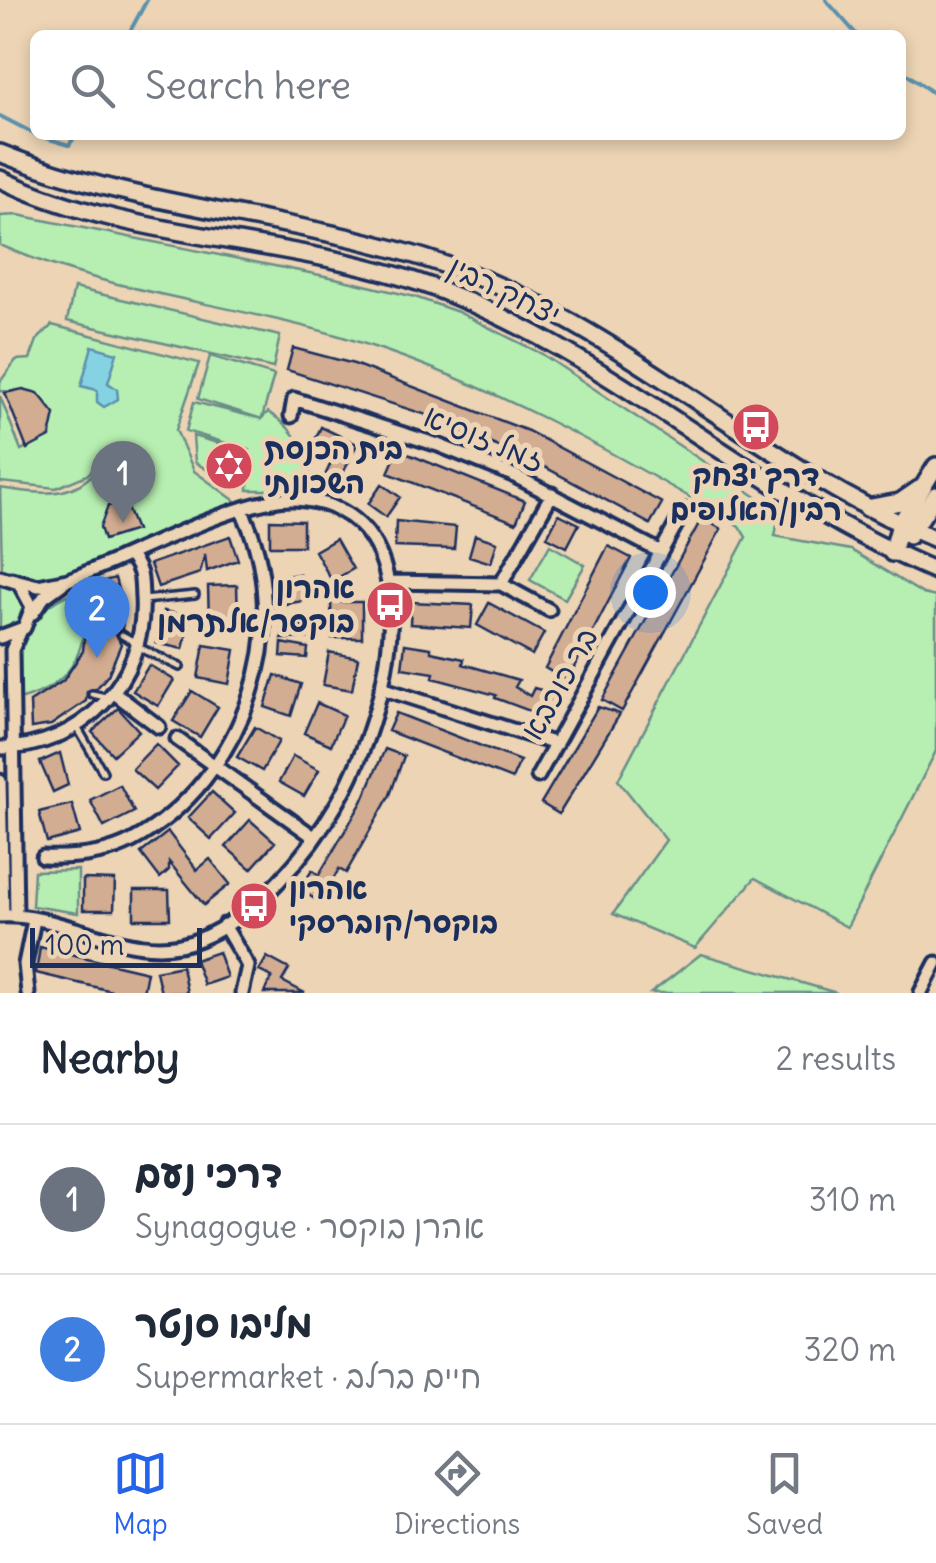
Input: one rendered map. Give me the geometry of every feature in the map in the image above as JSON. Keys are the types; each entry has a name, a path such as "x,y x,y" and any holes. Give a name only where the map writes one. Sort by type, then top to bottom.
{"main road":[{"name":"יצחק רבין","path":"0,153 131,196 329,232 414,253 491,282 593,336 863,508 936,539"},
{"name":"יצחק רבין","path":"0,179 89,211 347,262 454,295 557,347 793,500 936,571"},
{"path":"892,552 929,491 936,466"},
{"path":"863,508 900,502 929,491"}],"street":[{"name":"זמל זוסיא","path":"291,416 294,399 438,444 552,494 661,552"},
{"path":"502,584 552,494"},
{"path":"3,577 38,586 68,580 241,509 294,499 332,508 368,535 390,582 390,635 381,688 359,760 314,838 273,884 224,925 182,945 145,947 6,916"},
{"path":"43,858 84,855 131,842 155,826 213,766 248,703 264,644 258,567 241,509"},
{"name":"בר כוכבא","path":"538,776 684,510"},
{"path":"7,748 44,743 77,727 111,695 137,645 142,597 140,568 130,556"},
{"path":"3,577 30,598 31,616"},
{"path":"6,916 12,650 44,597 68,580"},
{"path":"390,582 502,584 549,610"},
{"path":"0,637 20,632"},
{"path":"381,688 556,744"},
{"path":"111,695 159,727"},
{"path":"177,740 314,838"},
{"path":"0,781 6,916"},
{"path":"28,993 25,964 34,920"},
{"path":"224,925 248,966 242,993"},
{"path":"922,992 936,963"}],"lane":[{"path":"142,597 194,594"},
{"path":"122,636 180,667"},
{"path":"92,694 111,695"},
{"path":"77,727 103,772"}],"green space":[{"path":"18,215 335,278 415,297 458,312 542,354 773,508 778,520 775,536 851,550 923,594 936,597 936,751 847,927 755,878 695,948 613,914 666,840 618,780 746,537 739,526 547,419 396,354 300,325 84,275 0,245 0,216"},
{"path":"74,288 280,336 273,368 67,321"},
{"path":"52,325 199,363 176,430 194,471 238,503 57,577 35,580 2,570 0,488 48,493 73,488 107,457 87,475 56,488 0,482 0,396 21,450 46,438 33,392 0,391 0,382 16,360 30,359 37,340"},
{"path":"210,356 274,375 262,418 268,412 295,436 314,490 248,490 249,450 186,431 194,402 262,419 198,399"},
{"path":"193,436 225,445 215,475 195,462"},
{"path":"550,545 585,565 565,599 530,580"},
{"path":"0,584 16,589 25,606 22,620 0,631"},
{"path":"86,587 85,626 76,659 55,684 19,700 19,659 28,628 50,605"},
{"path":"78,870 78,913 32,906 34,871"},
{"path":"701,954 837,993 651,993"}],"water":[{"path":"92,346 117,353 108,383 117,389 118,399 104,407 97,402 97,390 81,386"}],"building":[{"path":"293,348 354,364 528,431 662,503 650,524 528,458 426,419 427,415 287,370"},
{"path":"23,389 38,393 55,414 50,437 27,449 5,393"},
{"path":"321,427 357,444 338,484 324,478 335,454 313,444"},
{"path":"398,450 525,501 516,523 388,473"},
{"name":"בית הכנסת השכונתי","path":"223,452 241,458 234,480 216,474"},
{"path":"382,484 400,497 386,517 368,504"},
{"path":"124,501 136,530 104,540 100,527 108,506"},
{"path":"559,514 579,524 567,547 547,537"},
{"path":"702,518 721,529 622,711 602,700"},
{"path":"270,520 303,521 303,546 270,546"},
{"path":"396,521 456,527 454,549 395,547"},
{"path":"475,535 497,542 491,563 469,556"},
{"path":"230,536 238,560 207,571 205,554 200,573 158,587 150,564"},
{"path":"336,539 353,569 332,581 315,551"},
{"path":"608,546 631,558 567,681 545,668"},
{"path":"299,574 303,601 279,605 275,578"},
{"path":"115,578 124,612 122,629 116,634 121,644 108,675 96,689 87,691 86,701 51,725 31,728 30,702 63,681 83,651 90,585"},
{"path":"237,585 238,621 209,622 208,586"},
{"path":"331,602 362,602 362,638 332,638"},
{"path":"411,602 473,605 471,628 410,624"},
{"path":"489,603 544,633 532,655 477,625"},
{"path":"164,611 191,617 183,649 156,643"},
{"path":"283,624 309,626 308,638 282,639"},
{"path":"282,643 308,648 307,658 281,656"},
{"path":"405,644 431,648 431,652 464,659 463,664 519,680 515,687 530,696 534,688 556,694 549,718 495,698 496,695 433,678 434,673 402,668"},
{"path":"204,645 235,650 229,684 198,678"},
{"path":"329,652 358,658 352,690 323,685"},
{"path":"149,665 174,680 158,706 133,691"},
{"path":"275,675 301,684 291,716 265,707"},
{"path":"192,691 218,707 200,737 173,721"},
{"path":"317,703 344,715 331,745 304,733"},
{"path":"598,707 620,714 559,814 541,803"},
{"path":"118,708 139,731 113,755 92,732"},
{"path":"396,713 520,761 512,779 388,731"},
{"path":"255,727 279,741 262,771 237,757"},
{"path":"156,744 178,766 155,790 132,769"},
{"path":"385,749 404,756 390,795 346,873 339,869 320,902 300,890 312,870 319,875 362,802"},
{"path":"60,753 68,785 53,792 40,762"},
{"path":"293,756 319,770 304,796 279,782"},
{"path":"120,785 134,812 104,827 90,800"},
{"path":"212,792 235,813 211,839 188,818"},
{"path":"72,804 80,833 47,842 39,812"},
{"path":"250,820 275,842 251,869 226,847"},
{"path":"168,832 197,870 210,859 230,884 204,905 169,862 169,870 160,878 141,853"},
{"path":"83,879 115,880 114,910 83,910"},
{"path":"134,890 169,890 170,919 134,919"},
{"path":"40,947 147,972 143,993 116,992 36,973"},
{"path":"218,952 227,977 204,985 195,960"},
{"path":"267,957 289,969 282,981 305,993 264,993 272,977 259,971"},
{"path":"182,966 187,993 161,993 156,971"}],"waterway":[{"path":"131,30 147,0"},
{"path":"826,0 853,30"},
{"path":"906,74 936,95"},
{"path":"0,116 30,131"},
{"path":"52,140 69,145 72,140"}],"place":[{"name":"דרך יצחק רבין/האלופים","path":"756,427"},
{"name":"בית הכנסת השכונתי","path":"229,466"},
{"name":"דרכי נעם","path":"123,523"},
{"name":"אהרון בוקסר/אלתרמן","path":"390,605"},
{"name":"מליבו סנטר","path":"97,658"},
{"name":"אהרון בוקסר/קוברסקי","path":"254,906"}]}
